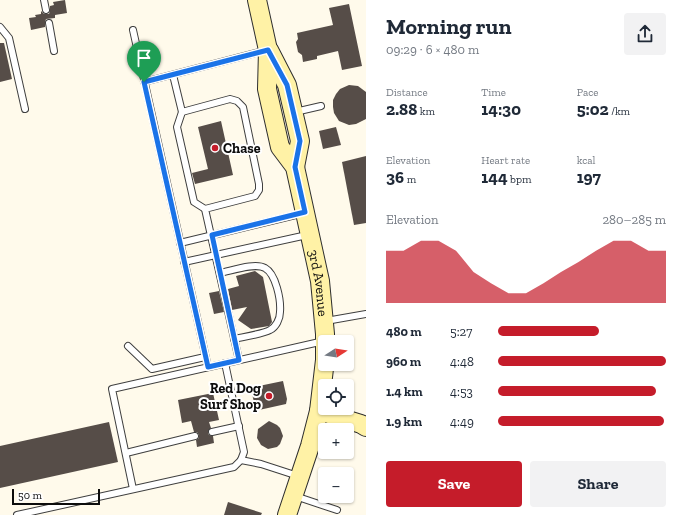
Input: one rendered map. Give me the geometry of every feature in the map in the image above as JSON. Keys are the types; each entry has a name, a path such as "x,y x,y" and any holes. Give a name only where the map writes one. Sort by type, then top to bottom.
{"main road":[{"name":"3rd Avenue","path":"257,0 268,50 267,89 280,147 295,167"},
{"name":"3rd Avenue","path":"268,50 287,85 300,141 295,167 320,281 325,335"},
{"name":"3rd Avenue","path":"287,515 300,480 299,477 310,446 318,415"},
{"path":"332,415 366,427"}],"lane":[{"path":"44,0 46,10"},
{"path":"48,23 54,51"},
{"path":"0,27 9,38 25,109"},
{"path":"133,30 208,367"},
{"path":"144,82 268,50"},
{"path":"173,75 182,112 177,127 194,202 205,209 239,360"},
{"path":"182,112 230,99 237,101 243,107 259,190 255,196 205,209"},
{"path":"293,112 321,106"},
{"path":"180,243 305,212"},
{"path":"184,262 310,234"},
{"path":"220,274 256,265 265,268 271,274 276,284 280,313 277,323 270,330 234,339"},
{"path":"324,322 366,314"},
{"path":"133,489 112,389 318,343"},
{"path":"128,346 152,369 205,357"},
{"path":"17,515 234,467 241,460 244,452 225,363"},
{"path":"212,432 239,426"},
{"path":"126,453 195,436"},
{"path":"241,460 261,464 299,477"},
{"path":"294,496 337,510"}],"building":[{"path":"65,0 67,13 55,15 55,18 46,19 45,27 31,30 29,18 36,17 35,15 41,14 41,11 44,14 49,14 50,6 54,5 53,2"},
{"path":"349,4 362,66 342,70 338,51 317,56 317,59 303,62 302,55 298,52 296,42 298,39 297,33 333,25 329,8"},
{"path":"0,43 4,43 12,79 0,82"},
{"path":"349,85 358,86 366,92 366,119 356,124 349,125 339,121 334,113 333,100 340,89"},
{"name":"Chase","path":"221,121 233,175 195,184 192,173 208,169 198,127"},
{"path":"336,127 341,145 323,149 319,131"},
{"path":"366,156 366,223 354,225 342,162"},
{"path":"255,271 263,277 272,322 269,326 251,329 238,320 247,307 232,310 228,289 239,286 236,276"},
{"path":"219,291 224,312 214,314 209,293"},
{"name":"Red Dog Surf Shop","path":"283,381 287,399 286,404 259,410 255,406 252,394 256,393 254,387"},
{"path":"213,393 219,420 209,422 211,428 208,433 209,435 213,436 214,443 197,447 196,440 199,438 199,435 197,432 194,432 191,421 182,423 178,400"},
{"path":"269,421 280,428 283,436 277,447 268,449 261,445 257,438 258,429"},
{"path":"109,422 118,462 0,488 0,446"},
{"path":"228,502 262,513 261,515 224,515"}],"place":[{"name":"Chase","path":"215,148"},
{"name":"Red Dog Surf Shop","path":"269,396"}],"route":[{"path":"268,50 287,85 300,141 295,167 305,212 212,235 239,360 208,367 144,82 268,50"}]}
